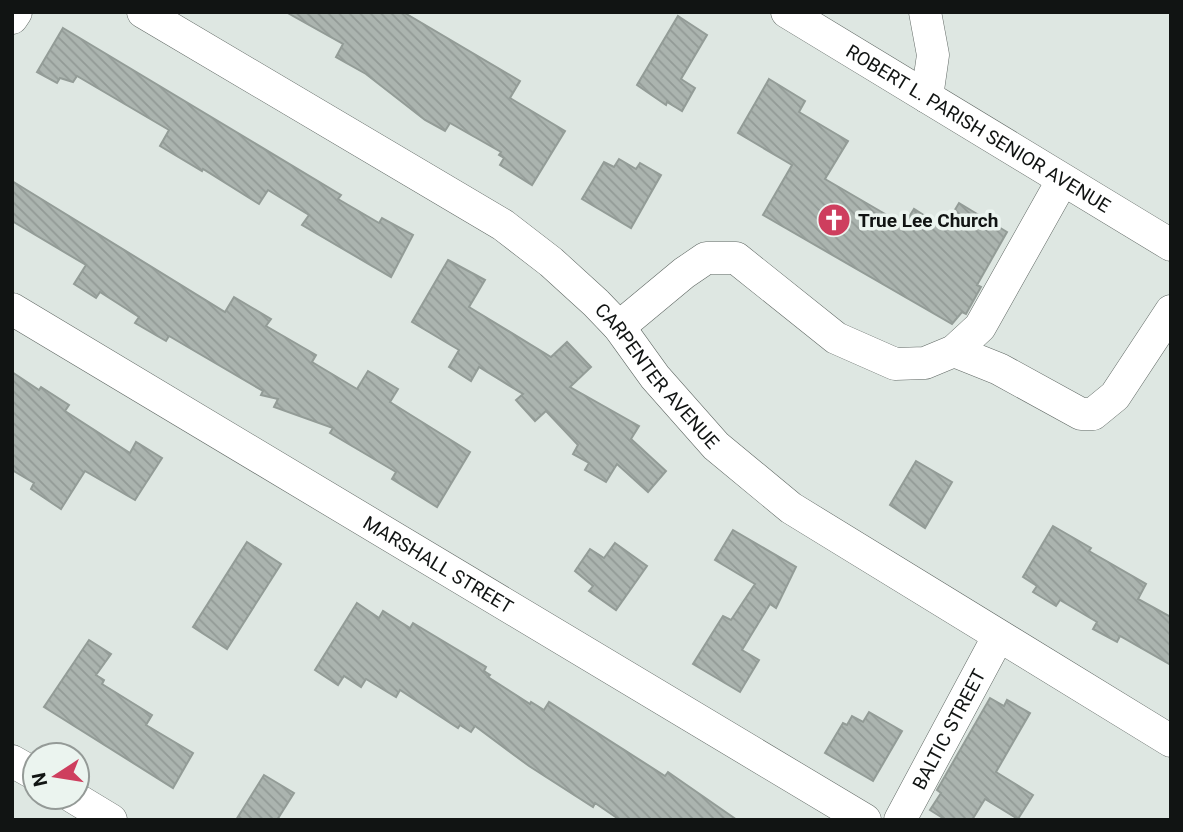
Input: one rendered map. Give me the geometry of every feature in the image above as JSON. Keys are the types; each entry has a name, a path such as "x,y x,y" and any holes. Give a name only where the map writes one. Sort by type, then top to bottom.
{"street":[{"path":"12,18 16,12"},
{"name":"CARPENTER AVENUE","path":"143,12 503,225 551,262 619,327 656,377 716,446 780,499 998,637 1171,741"},
{"name":"ROBERT L. PARISH SENIOR AVENUE","path":"787,12 1171,245"},
{"path":"925,12 933,55 927,97"},
{"path":"619,327 706,258 736,258 836,338 895,365 925,363 954,351 980,327 1062,181"},
{"name":"MARSHALL STREET","path":"12,309 865,820"},
{"path":"954,351 999,369 1081,414 1093,414 1115,396 1171,311"},
{"name":"BALTIC STREET","path":"900,820 998,637"},
{"path":"91,808 111,820"}],"building":[{"path":"286,12 403,12 520,81 510,98 565,131 532,185 500,165 504,158 499,155 501,152 450,123 445,131 425,120 366,74 336,57 343,44"},
{"path":"678,16 707,35 681,79 695,88 682,111 667,102 666,105 637,85"},
{"path":"63,28 341,195 338,199 379,223 382,218 413,235 391,277 302,225 309,215 268,190 259,204 160,146 169,130 77,76 73,82 60,78 57,83 37,72"},
{"name":"True Lee Church","path":"769,79 805,101 799,112 848,141 825,179 904,225 914,209 944,228 959,203 1007,232 977,285 981,287 966,314 962,312 952,324 763,215 792,165 738,133"},
{"path":"619,159 636,169 640,163 661,175 631,228 582,199 604,162 614,167"},
{"path":"12,181 225,312 234,297 271,319 266,326 316,355 312,362 357,389 368,371 398,389 390,402 470,452 437,507 392,479 396,472 330,433 333,428 274,407 278,399 261,395 263,391 169,336 166,341 135,323 139,317 100,292 96,298 74,284 86,265 12,221"},
{"path":"448,260 485,280 469,307 551,357 567,342 591,367 570,387 639,426 631,439 666,471 648,492 617,464 606,482 585,470 589,463 573,454 578,445 546,411 535,421 516,400 523,394 479,367 471,381 449,367 459,350 412,322"},
{"path":"12,372 69,405 65,411 130,453 136,442 162,458 135,500 85,471 61,509 31,489 34,483 12,470"},
{"path":"916,461 952,482 925,528 890,505"},
{"path":"1053,526 1091,548 1089,551 1146,584 1138,599 1171,617 1171,665 1120,636 1117,642 1093,629 1097,622 1060,600 1056,606 1033,592 1037,586 1023,577"},
{"path":"733,530 796,567 776,608 770,604 742,650 759,660 740,692 693,664 723,616 731,620 755,584 715,560"},
{"path":"247,542 281,564 227,649 193,627"},
{"path":"615,543 647,566 616,610 589,591 593,586 575,571 590,549 604,558"},
{"path":"357,603 379,618 383,611 410,628 413,623 486,667 484,671 490,675 488,677 530,704 531,702 544,710 549,702 665,776 668,772 737,820 620,820 595,803 593,807 529,766 475,726 471,732 460,725 458,728 400,690 396,697 366,679 361,687 344,676 338,685 315,670"},
{"path":"89,640 111,654 96,675 104,680 102,684 152,715 146,725 193,753 173,788 44,707"},
{"path":"990,698 1004,706 1007,700 1030,713 996,772 1033,795 1018,819 985,799 972,820 946,820 930,810 941,793 937,790"},
{"path":"869,712 902,731 873,781 825,753 843,723 847,725 852,716 863,722"},
{"path":"264,775 294,793 277,820 236,820"}],"place":[{"name":"True Lee Church","path":"834,220"}]}
